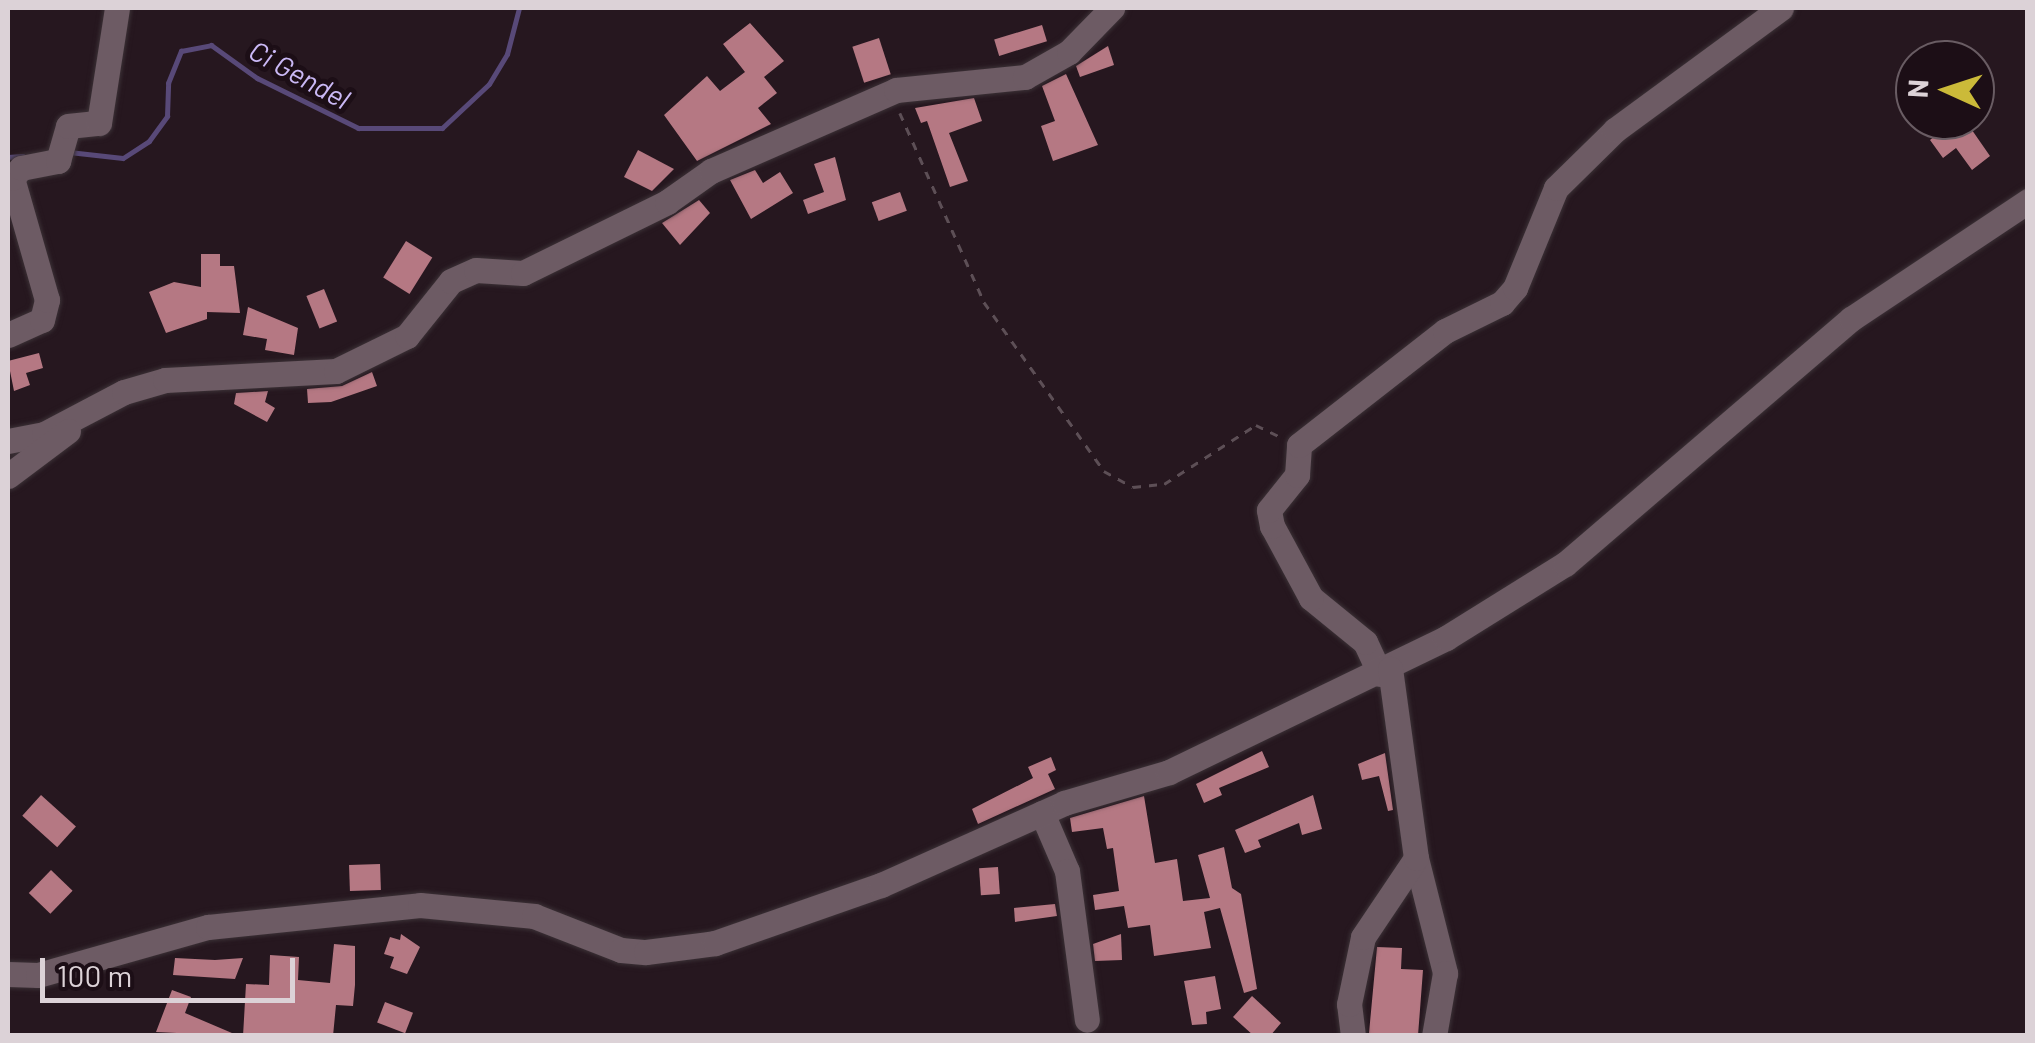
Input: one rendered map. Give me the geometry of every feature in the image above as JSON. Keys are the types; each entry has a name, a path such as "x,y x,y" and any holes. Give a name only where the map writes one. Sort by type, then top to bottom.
{"street":[{"path":"8,335 42,320 47,300 12,178 61,150 68,126 99,123 117,8"},
{"path":"8,441 44,434 124,392 165,380 336,372 407,336 451,281 476,270 523,272 667,202 711,171 889,94 1024,77 1070,52 1112,8"},
{"path":"1434,1036 1445,972 1416,858 1385,671 1365,642 1310,598 1272,526 1269,510 1297,475 1299,446 1446,331 1502,303 1515,288 1556,188 1615,130 1781,8"},
{"path":"8,974 38,975 208,927 420,905 534,916 620,950 715,943 882,886 1042,813 1169,772 1385,671 1565,564 1851,318 2028,202"},
{"path":"8,476 59,442 75,418"},
{"path":"1042,813 1066,870 1087,1020"},
{"path":"1353,1036 1349,1004 1363,937 1416,858"}],"path":[{"path":"889,94 984,302 1104,471 1133,487 1164,484 1256,426 1283,440"}],"building":[{"path":"750,23 784,61 764,77 777,93 758,108 771,124 697,161 664,115 707,76 720,91 745,72 723,44"},
{"path":"1042,25 1047,41 999,56 994,40"},
{"path":"879,38 891,74 864,83 852,47"},
{"path":"1108,46 1114,65 1080,77 1076,66"},
{"path":"1066,74 1098,145 1053,161 1041,126 1055,121 1042,86"},
{"path":"974,98 982,121 949,133 968,181 950,187 927,121 921,123 915,108"},
{"path":"1930,140 1979,140 1990,156 1972,170 1956,148 1943,158"},
{"path":"638,150 674,169 652,191 624,177"},
{"path":"835,157 846,200 808,214 803,200 824,192 814,164"},
{"path":"755,170 763,183 780,172 793,193 751,219 730,180"},
{"path":"900,192 907,211 879,221 872,202"},
{"path":"699,200 710,213 680,245 662,223"},
{"path":"406,241 432,257 410,294 383,277"},
{"path":"201,254 220,254 220,266 234,266 240,313 207,312 207,319 166,333 149,292 174,282 201,287"},
{"path":"324,289 337,321 319,329 306,296"},
{"path":"248,307 298,328 294,355 265,350 267,339 243,335"},
{"path":"39,353 43,368 26,373 30,385 14,391 8,361"},
{"path":"372,372 377,386 331,402 308,403 307,389 342,386"},
{"path":"268,391 265,402 275,408 267,422 234,404 236,393"},
{"path":"1262,751 1269,767 1219,788 1222,795 1204,803 1196,784"},
{"path":"1385,753 1393,810 1388,811 1379,776 1362,780 1358,764"},
{"path":"1051,757 1056,770 1048,774 1055,789 978,824 972,809 1033,778 1028,767"},
{"path":"41,795 76,826 57,847 22,816"},
{"path":"1313,795 1322,829 1302,835 1299,823 1258,840 1261,847 1245,853 1235,830"},
{"path":"1144,796 1155,863 1177,859 1183,901 1210,898 1198,855 1224,847 1232,888 1241,894 1257,989 1244,993 1220,908 1204,912 1211,948 1154,956 1150,925 1128,928 1124,906 1095,910 1093,895 1119,891 1113,848 1107,849 1103,828 1072,832 1070,818"},
{"path":"380,864 381,890 350,891 349,865"},
{"path":"998,867 1000,894 981,895 979,868"},
{"path":"51,870 73,891 50,914 29,893"},
{"path":"1055,904 1057,916 1015,922 1014,908"},
{"path":"401,934 420,947 407,974 390,968 394,957 384,954 390,937 400,940"},
{"path":"1121,934 1122,960 1095,961 1093,944"},
{"path":"334,944 355,946 355,985 353,1006 336,1005 333,1036 243,1036 246,984 269,985 270,955 299,957 298,980 330,983"},
{"path":"1377,947 1402,948 1401,969 1423,970 1418,1036 1369,1033"},
{"path":"175,958 243,958 235,979 173,975"},
{"path":"1215,976 1221,1009 1206,1012 1207,1024 1192,1025 1184,981"},
{"path":"172,990 191,997 185,1013 239,1036 156,1032"},
{"path":"1252,996 1281,1023 1270,1036 1254,1036 1233,1017"},
{"path":"385,1002 413,1013 405,1033 377,1023"}],"waterway":[{"name":"Ci Gendel","path":"69,152 123,158 149,141 167,116 168,83 181,51 211,45 257,78 358,128 442,128 489,84 507,54 519,8"},
{"name":"Ci Gendel","path":"8,157 23,156"}]}
